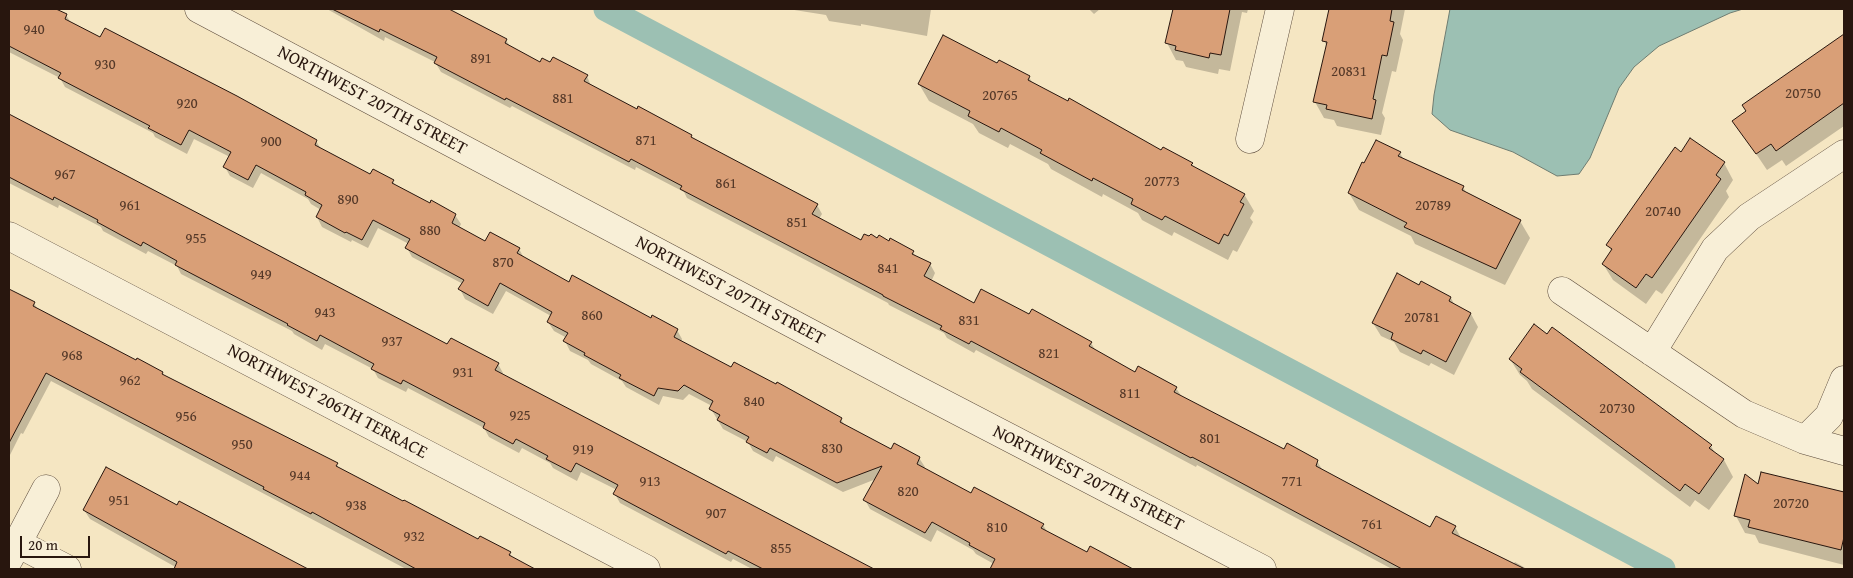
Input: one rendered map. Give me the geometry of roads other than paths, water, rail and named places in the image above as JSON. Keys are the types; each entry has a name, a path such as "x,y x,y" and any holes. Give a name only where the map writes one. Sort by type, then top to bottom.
{"street":[{"name":"NORTHWEST 207TH STREET","path":"199,9 908,385 1262,569"},
{"path":"1250,139 1280,9"},
{"path":"1652,352 1715,249 1749,217 1844,154"},
{"name":"NORTHWEST 206TH TERRACE","path":"9,236 646,569"},
{"path":"1562,291 1744,414 1805,440 1844,451"},
{"path":"1805,440 1829,416 1844,380"},
{"path":"46,488 13,551 67,569"}],"water":[{"path":"1450,9 1743,9 1730,13 1659,46 1634,67 1619,88 1590,158 1579,174 1557,176 1513,152 1450,130 1432,114"}],"waterway":[{"path":"606,9 1663,569"}]}
